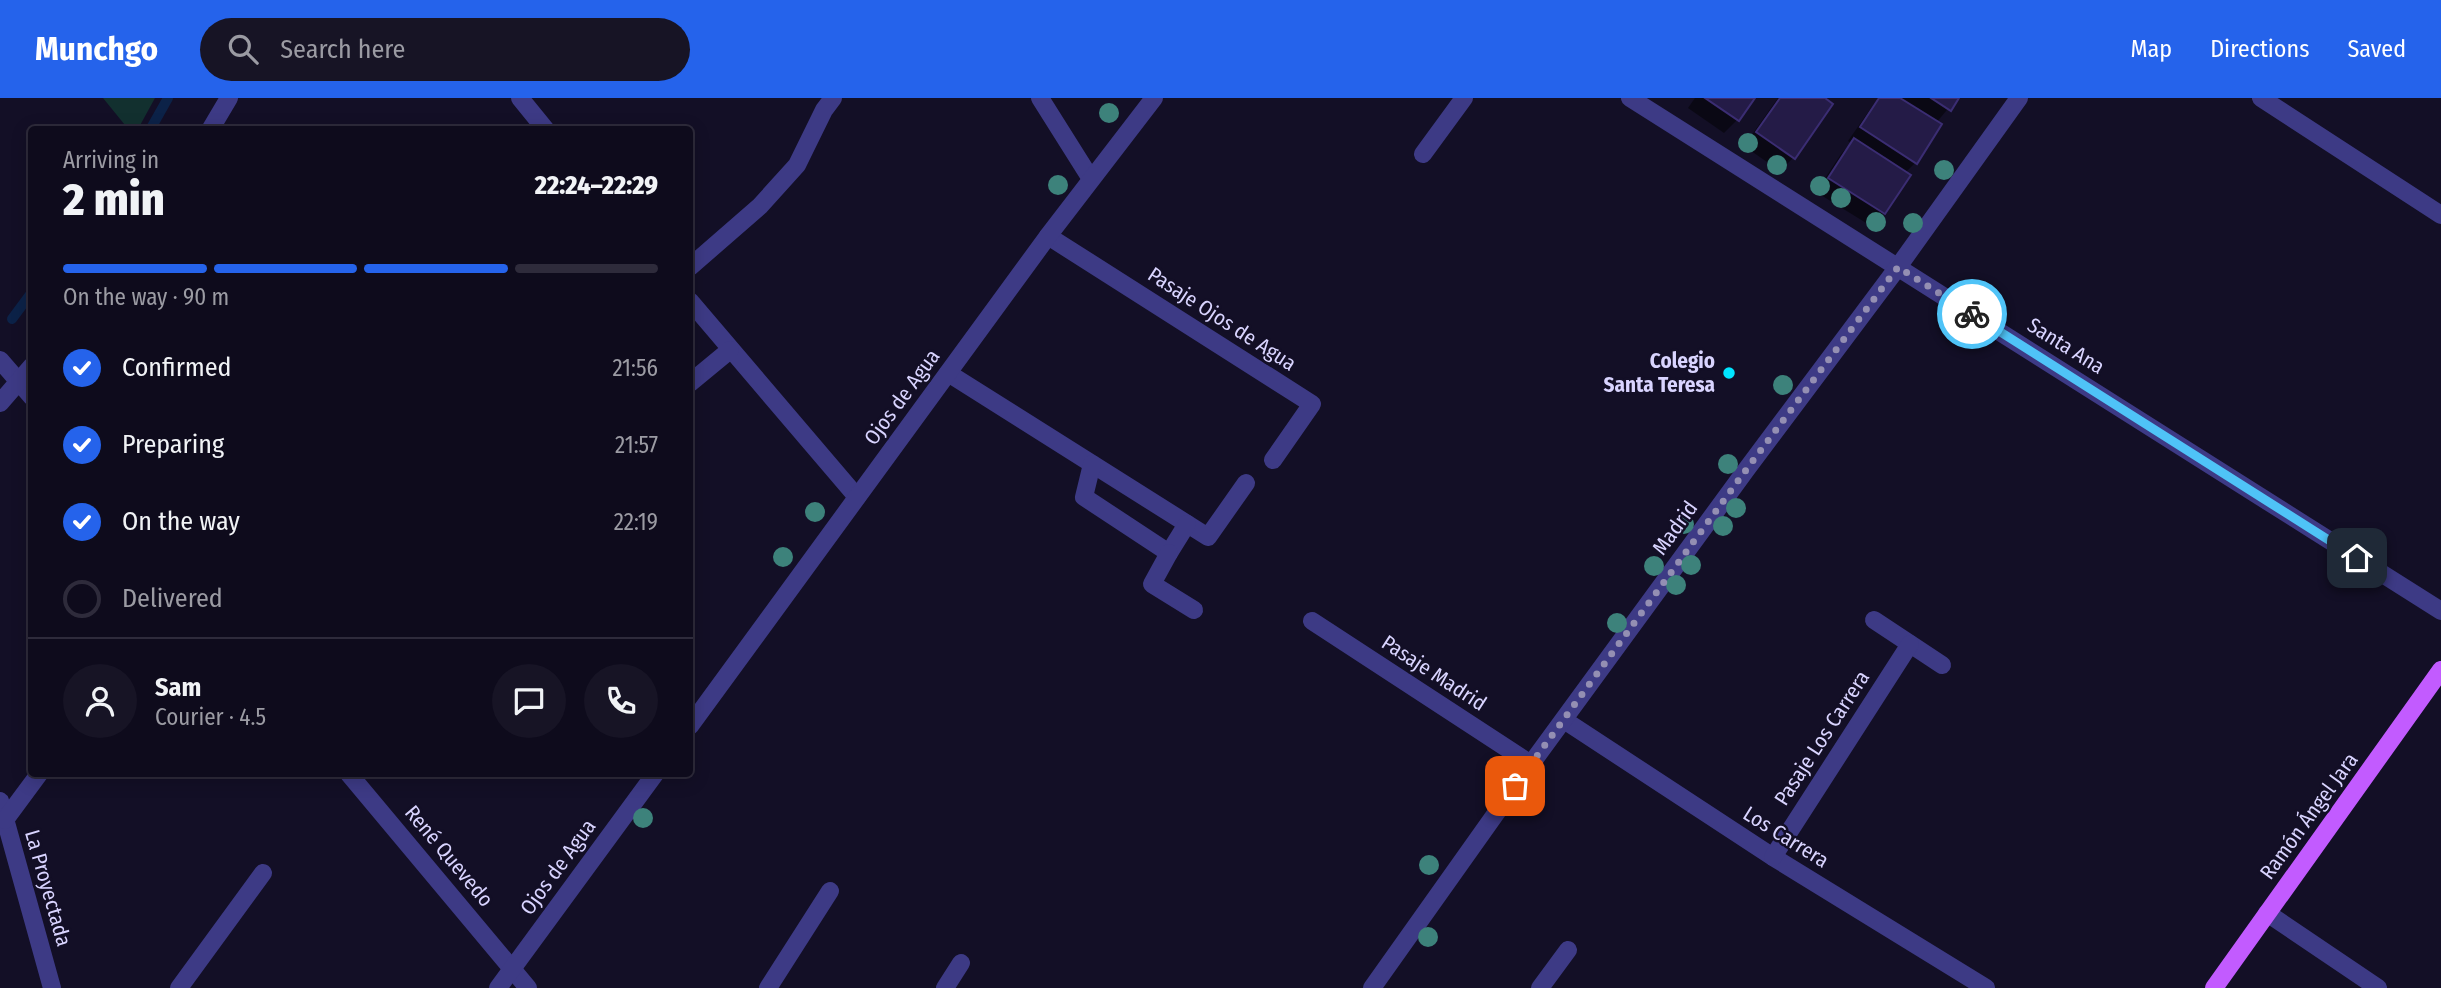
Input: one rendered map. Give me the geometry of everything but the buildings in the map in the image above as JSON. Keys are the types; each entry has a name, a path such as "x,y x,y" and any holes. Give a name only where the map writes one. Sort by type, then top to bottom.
{"main road":[{"name":"Ramón Ángel Jara","path":"2214,988 2441,670"}],"street":[{"path":"212,126 229,98"},
{"path":"520,98 543,126"},
{"path":"1040,98 1091,179"},
{"name":"Ojos de Agua","path":"693,722 1048,236 1154,98"},
{"path":"1423,154 1464,98"},
{"name":"Santa Ana","path":"1630,98 2441,611"},
{"name":"Madrid","path":"1371,988 1531,764 1898,267 2019,98"},
{"path":"2261,98 2441,215"},
{"path":"693,264 760,206 797,166 824,102"},
{"name":"Pasaje Ojos de Agua","path":"1048,236 1312,404 1273,460"},
{"path":"693,305 857,497"},
{"path":"693,381 730,350"},
{"path":"0,360 28,392"},
{"path":"0,403 28,371"},
{"path":"948,373 1208,537 1246,483"},
{"path":"1092,464 1084,498 1169,553"},
{"path":"1187,524 1152,584 1194,610"},
{"path":"1874,620 1942,665"},
{"name":"Pasaje Madrid","path":"1312,621 1531,764"},
{"name":"Pasaje Los Carrera","path":"1773,857 1910,644"},
{"name":"Los Carrera","path":"1564,720 1773,857 1986,988"},
{"path":"5,820 37,777"},
{"name":"René Quevedo","path":"352,777 528,988"},
{"name":"Ojos de Agua","path":"498,988 653,777"},
{"name":"La Proyectada","path":"0,801 52,988"},
{"path":"179,988 262,873"},
{"path":"768,988 830,891"},
{"path":"2267,913 2378,988"},
{"path":"1540,988 1568,950"},
{"path":"945,988 961,963"}],"green space":[{"path":"103,98 155,98 140,126 126,126"}],"waterway":[{"path":"152,126 168,98"},
{"path":"12,319 28,297"}],"way so far":[{"path":"1515,786 1898,267 1972,314"}],"place":[{"name":"Colegio Santa Teresa","path":"1729,373"}],"route":[{"path":"1972,314 2357,558"}]}
